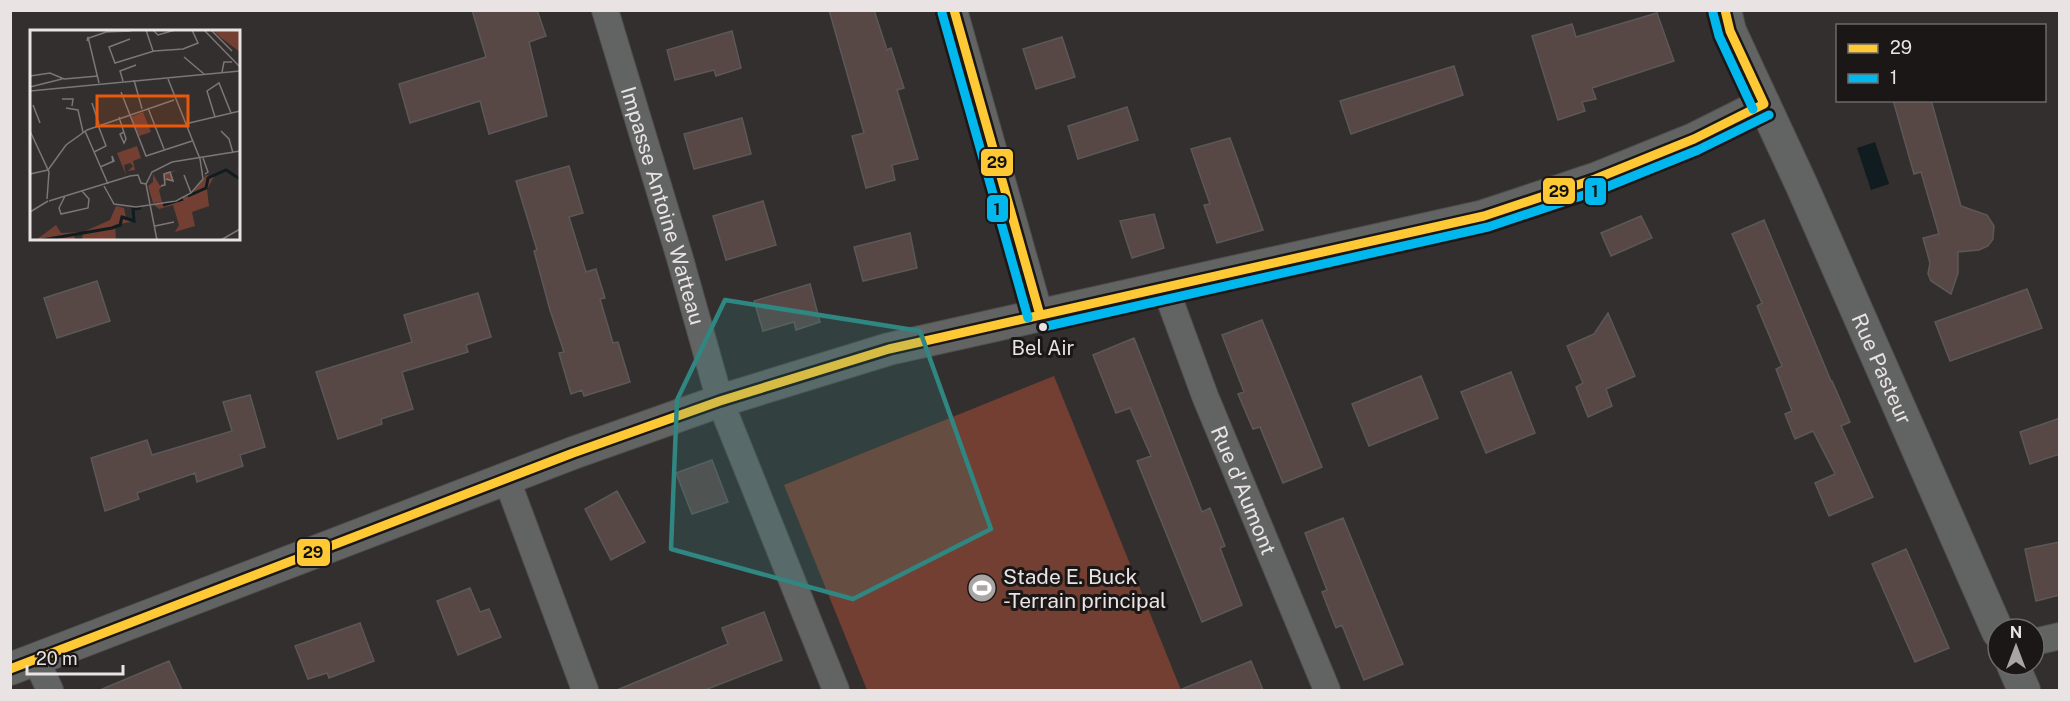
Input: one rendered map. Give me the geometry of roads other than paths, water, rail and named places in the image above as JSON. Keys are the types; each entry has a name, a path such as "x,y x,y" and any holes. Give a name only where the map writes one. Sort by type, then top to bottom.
{"street":[{"name":"Impasse Antoine Watteau","path":"605,10 679,255 720,401 836,690"},
{"path":"954,10 1040,315"},
{"name":"Rue Pasteur","path":"1725,10 1731,31 1991,617"},
{"path":"50,690 23,664 573,453 720,401 889,349 1484,216 1595,178 1694,139 1764,104"},
{"name":"Rue d'Aumont","path":"1165,286 1205,396 1327,690"},
{"path":"507,480 585,690"}],"place":[{"name":"Bel Air","path":"1043,327"},
{"name":"Stade E. Buck -Terrain principal","path":"982,588"}]}
